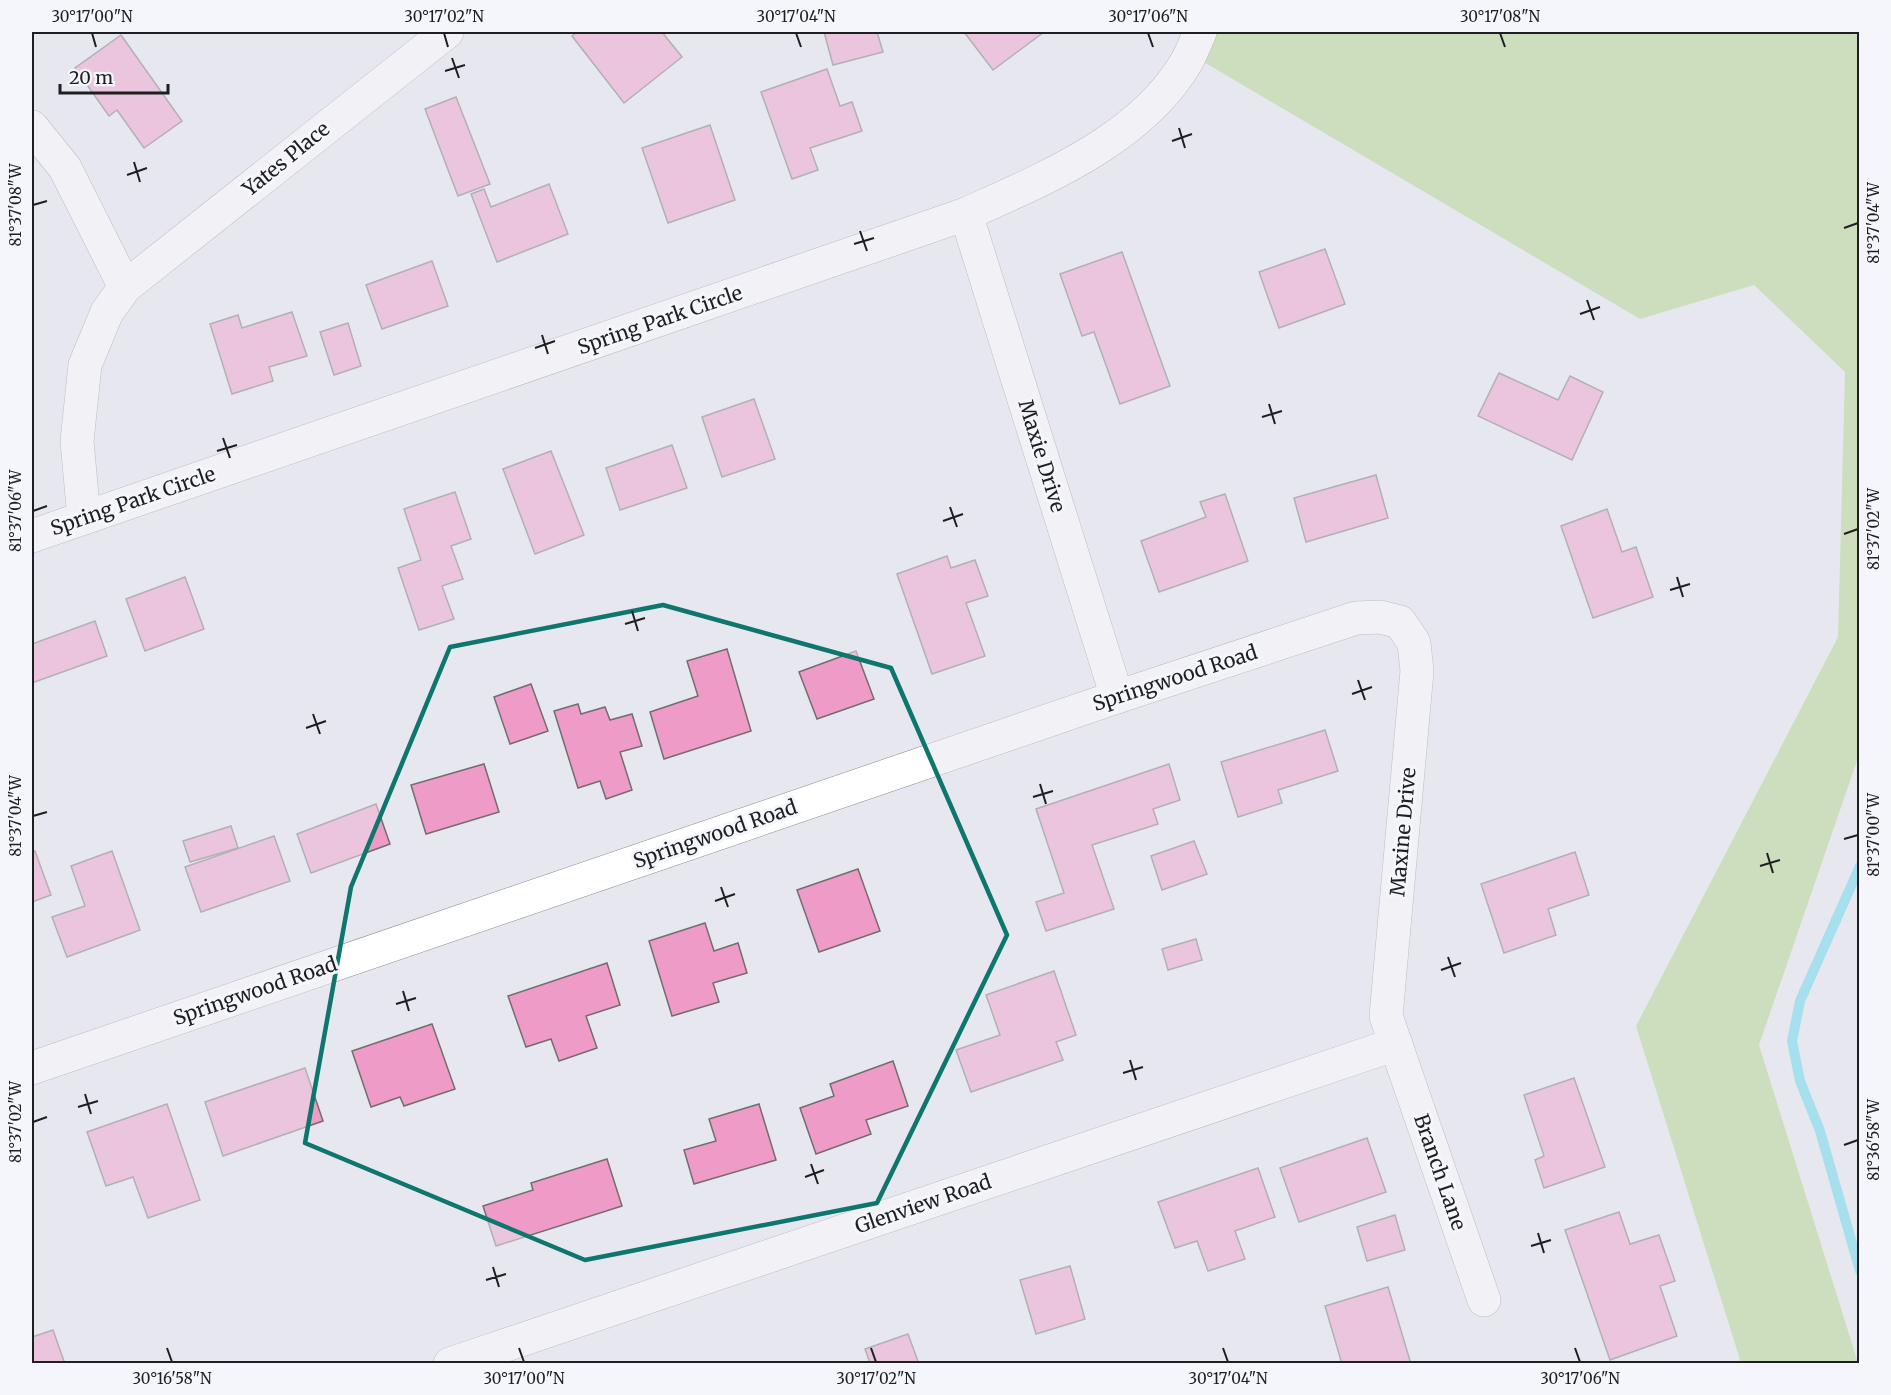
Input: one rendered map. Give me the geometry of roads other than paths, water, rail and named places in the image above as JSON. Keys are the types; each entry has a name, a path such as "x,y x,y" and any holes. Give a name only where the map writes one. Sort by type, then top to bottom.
{"street":[{"name":"Yates Place","path":"84,518 77,441 86,365 107,312 125,287 447,32"},
{"name":"Spring Park Circle","path":"32,536 966,214 1068,166 1123,130 1160,98 1186,62 1200,32"},
{"path":"32,127 65,168 125,287"},
{"name":"Maxie Drive","path":"966,214 1117,697"},
{"name":"Springwood Road","path":"32,1068 1117,697 1356,618 1380,617 1400,622"},
{"name":"Maxine Drive","path":"1396,1044 1386,1016 1417,671 1414,643 1400,622"},
{"name":"Branch Lane","path":"1396,1044 1484,1300"},
{"name":"Glenview Road","path":"450,1364 1396,1044"}],"waterway":[{"path":"1860,866 1800,1001 1792,1041 1800,1081 1820,1131 1860,1271"}]}
